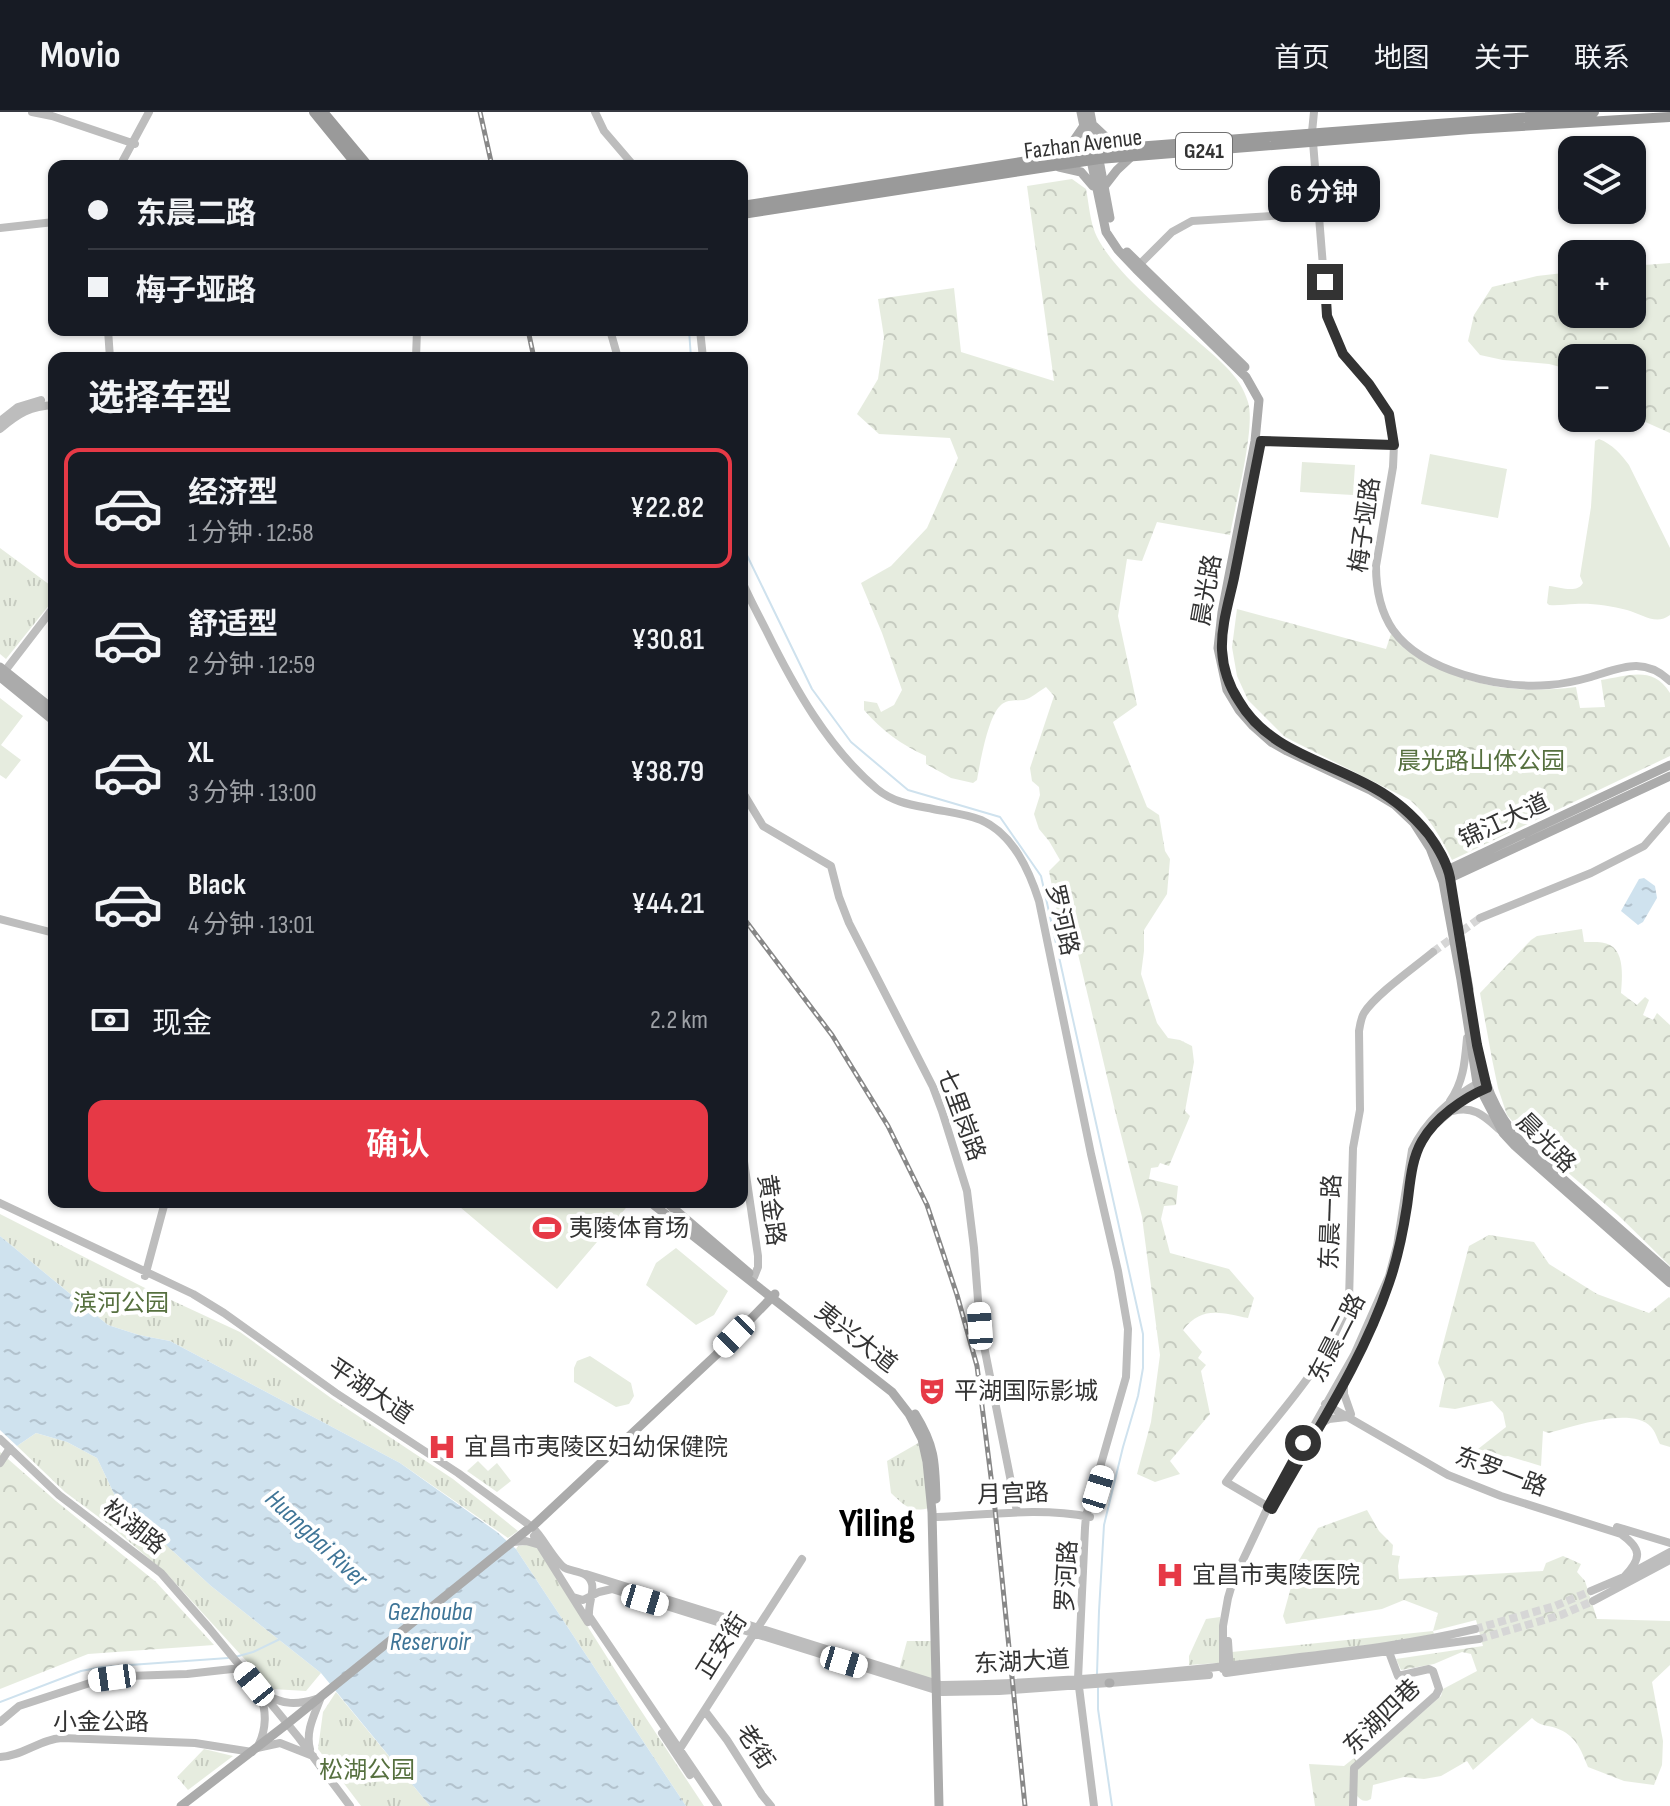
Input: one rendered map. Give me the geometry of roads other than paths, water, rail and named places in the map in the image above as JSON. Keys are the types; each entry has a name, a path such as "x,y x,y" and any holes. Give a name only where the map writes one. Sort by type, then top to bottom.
{"highway":[{"path":"314,112 353,160"},
{"path":"323,112 363,160"},
{"name":"Fazhan Avenue","path":"748,213 1094,155 1594,112"},
{"name":"Fazhan Avenue","path":"1312,137 1670,117"},
{"name":"Fazhan Avenue","path":"748,205 1056,162"}],"main road":[{"path":"32,112 134,144"},
{"path":"125,160 151,112"},
{"path":"595,112 604,131 629,160"},
{"name":"晨光路","path":"1081,112 1088,125 1100,191 1112,229 1123,248 1251,374 1264,399 1222,649 1231,689 1242,708 1273,739 1398,803 1436,844 1446,876 1482,1086 1522,1143 1670,1273"},
{"name":"晨光路","path":"1088,125 1090,112"},
{"name":"梅子垭路","path":"1314,112 1312,137 1327,316 1343,354 1389,414 1394,445 1376,566 1376,580 1386,618 1397,634 1416,651 1445,667 1478,679 1531,686 1569,682 1636,665 1655,669 1670,681"},
{"path":"1088,125 1130,152 1100,191 1081,172 1056,162 1088,125"},
{"path":"1138,266 1172,232 1192,221 1319,213"},
{"path":"0,228 48,223"},
{"path":"0,421 29,402 48,403"},
{"path":"0,429 28,409 48,404"},
{"path":"1258,441 1394,445"},
{"name":"罗河路","path":"748,593 802,699 860,773 891,799 977,819 993,827 1013,846 1031,876 1039,901 1091,1154 1131,1328 1130,1376 1088,1516 1080,1682 1096,1806"},
{"path":"2,676 48,615"},
{"path":"2,676 48,623"},
{"path":"2,676 48,706"},
{"path":"2,676 48,716"},
{"name":"锦江大道","path":"1446,876 1670,765"},
{"name":"锦江大道","path":"1446,876 1670,776"},
{"name":"七里岗路","path":"748,801 763,826 831,866 849,923 933,1087 967,1191 980,1326 1017,1512"},
{"path":"1480,918 1591,873 1644,846 1670,816"},
{"name":"晨光路","path":"1446,876 1468,1025 1482,1086 1503,1133 1670,1283"},
{"path":"0,919 48,931"},
{"name":"东晨一路","path":"1270,1508 1226,1482 1249,1449 1308,1379 1349,1301 1353,1158 1360,1110 1361,1019 1378,997 1433,952"},
{"path":"1444,1112 1463,1073 1468,1025"},
{"name":"东晨二路","path":"1227,1670 1228,1626 1234,1595 1270,1508 1354,1355 1389,1276 1397,1246 1412,1150 1428,1124 1482,1086"},
{"path":"1444,1112 1472,1109 1503,1133"},
{"name":"东晨二路","path":"1270,1508 1320,1424 1371,1328 1401,1246 1416,1153 1444,1112"},
{"name":"黄金路","path":"748,1188 758,1256 754,1277"},
{"name":"平湖大道","path":"0,1205 143,1274 193,1294 469,1480 540,1535 562,1565 585,1574 592,1584 589,1616 711,1806"},
{"path":"143,1274 160,1208"},
{"name":"夷兴大道","path":"658,1208 895,1389 930,1440 934,1453 937,1517 942,1806"},
{"name":"夷兴大道","path":"673,1208 773,1296 892,1392 909,1414 922,1439 927,1462 939,1688"},
{"path":"181,1806 530,1529 716,1355 773,1296"},
{"path":"1320,1424 1350,1415 1344,1380"},
{"name":"东罗一路","path":"1329,1403 1450,1471 1478,1483 1670,1543"},
{"name":"东罗一路","path":"1350,1415 1448,1475 1557,1515 1621,1534 1638,1550 1634,1565 1624,1577"},
{"path":"0,1463 4,1443"},
{"name":"松湖路","path":"4,1443 59,1495 161,1573 287,1724"},
{"name":"月宫路","path":"937,1517 1017,1512 1088,1516"},
{"name":"平湖大道","path":"530,1529 571,1595 718,1806"},
{"path":"512,1542 526,1541 540,1545"},
{"path":"1670,1552 1592,1596 1670,1560"},
{"name":"正安街","path":"678,1752 802,1559"},
{"name":"东湖大道","path":"585,1574 756,1631"},
{"name":"东湖大道","path":"571,1595 583,1600 612,1589 939,1688 999,1691 1227,1670 1479,1639"},
{"name":"东湖大道","path":"1227,1670 1427,1641 1475,1629"},
{"name":"东湖四巷","path":"1353,1806 1354,1768 1439,1689 1433,1671 1429,1669 1398,1676 1389,1652"},
{"path":"0,1722 19,1706 96,1681 128,1676 187,1674 238,1665"},
{"path":"256,1687 274,1699 292,1704 323,1696"},
{"path":"254,1750 262,1738 265,1715 256,1687"},
{"path":"313,1757 308,1743 309,1730 323,1696"},
{"name":"老街","path":"705,1711 771,1806"},
{"path":"287,1724 350,1806"},
{"name":"小金公路","path":"0,1757 24,1751 45,1740 62,1738 195,1743 254,1750 280,1743 313,1757"},
{"path":"197,1806 199,1793"}],"water":[{"path":"1644,878 1655,886 1657,898 1638,925 1621,911 1639,879"},
{"name":"Gezhouba Reservoir","path":"0,1236 108,1325 170,1341 400,1463 497,1532 516,1549 686,1806 430,1806 321,1673 211,1586 117,1500 97,1458 67,1442 36,1433 17,1446 0,1430"}],"waterway":[{"path":"689,336 691,352"},
{"path":"748,557 812,689 851,742 908,790 1000,817 1041,876 1143,1334 1143,1368 1138,1396 1104,1525 1097,1674"},
{"path":"235,1657 280,1639"},
{"path":"0,1702 81,1671 228,1658"},
{"path":"1098,1688 1098,1709 1112,1806"}],"tunnel":[{"path":"1433,952 1480,918"},
{"path":"1475,1629 1555,1606 1591,1591"},
{"path":"1479,1639 1561,1615 1593,1601"}],"railway":[{"path":"480,112 491,160"},
{"path":"529,336 533,352"},
{"path":"748,924 832,1035 888,1126 927,1205 957,1295 977,1366 1025,1806"}],"place":[{"name":"夷陵体育场","path":"547,1228"},
{"name":"平湖国际影城","path":"932,1391"},
{"name":"宜昌市夷陵区妇幼保健院","path":"442,1447"},
{"name":"宜昌市夷陵医院","path":"1170,1575"}],"district":[{"name":"Yiling","path":"877,1524"}],"park label":[{"name":"晨光路山体公园","path":"1481,761"},
{"name":"滨河公园","path":"121,1303"},
{"name":"松湖公园","path":"367,1770"}],"water label":[{"name":"Huangbai River","path":"316,1539"}]}
